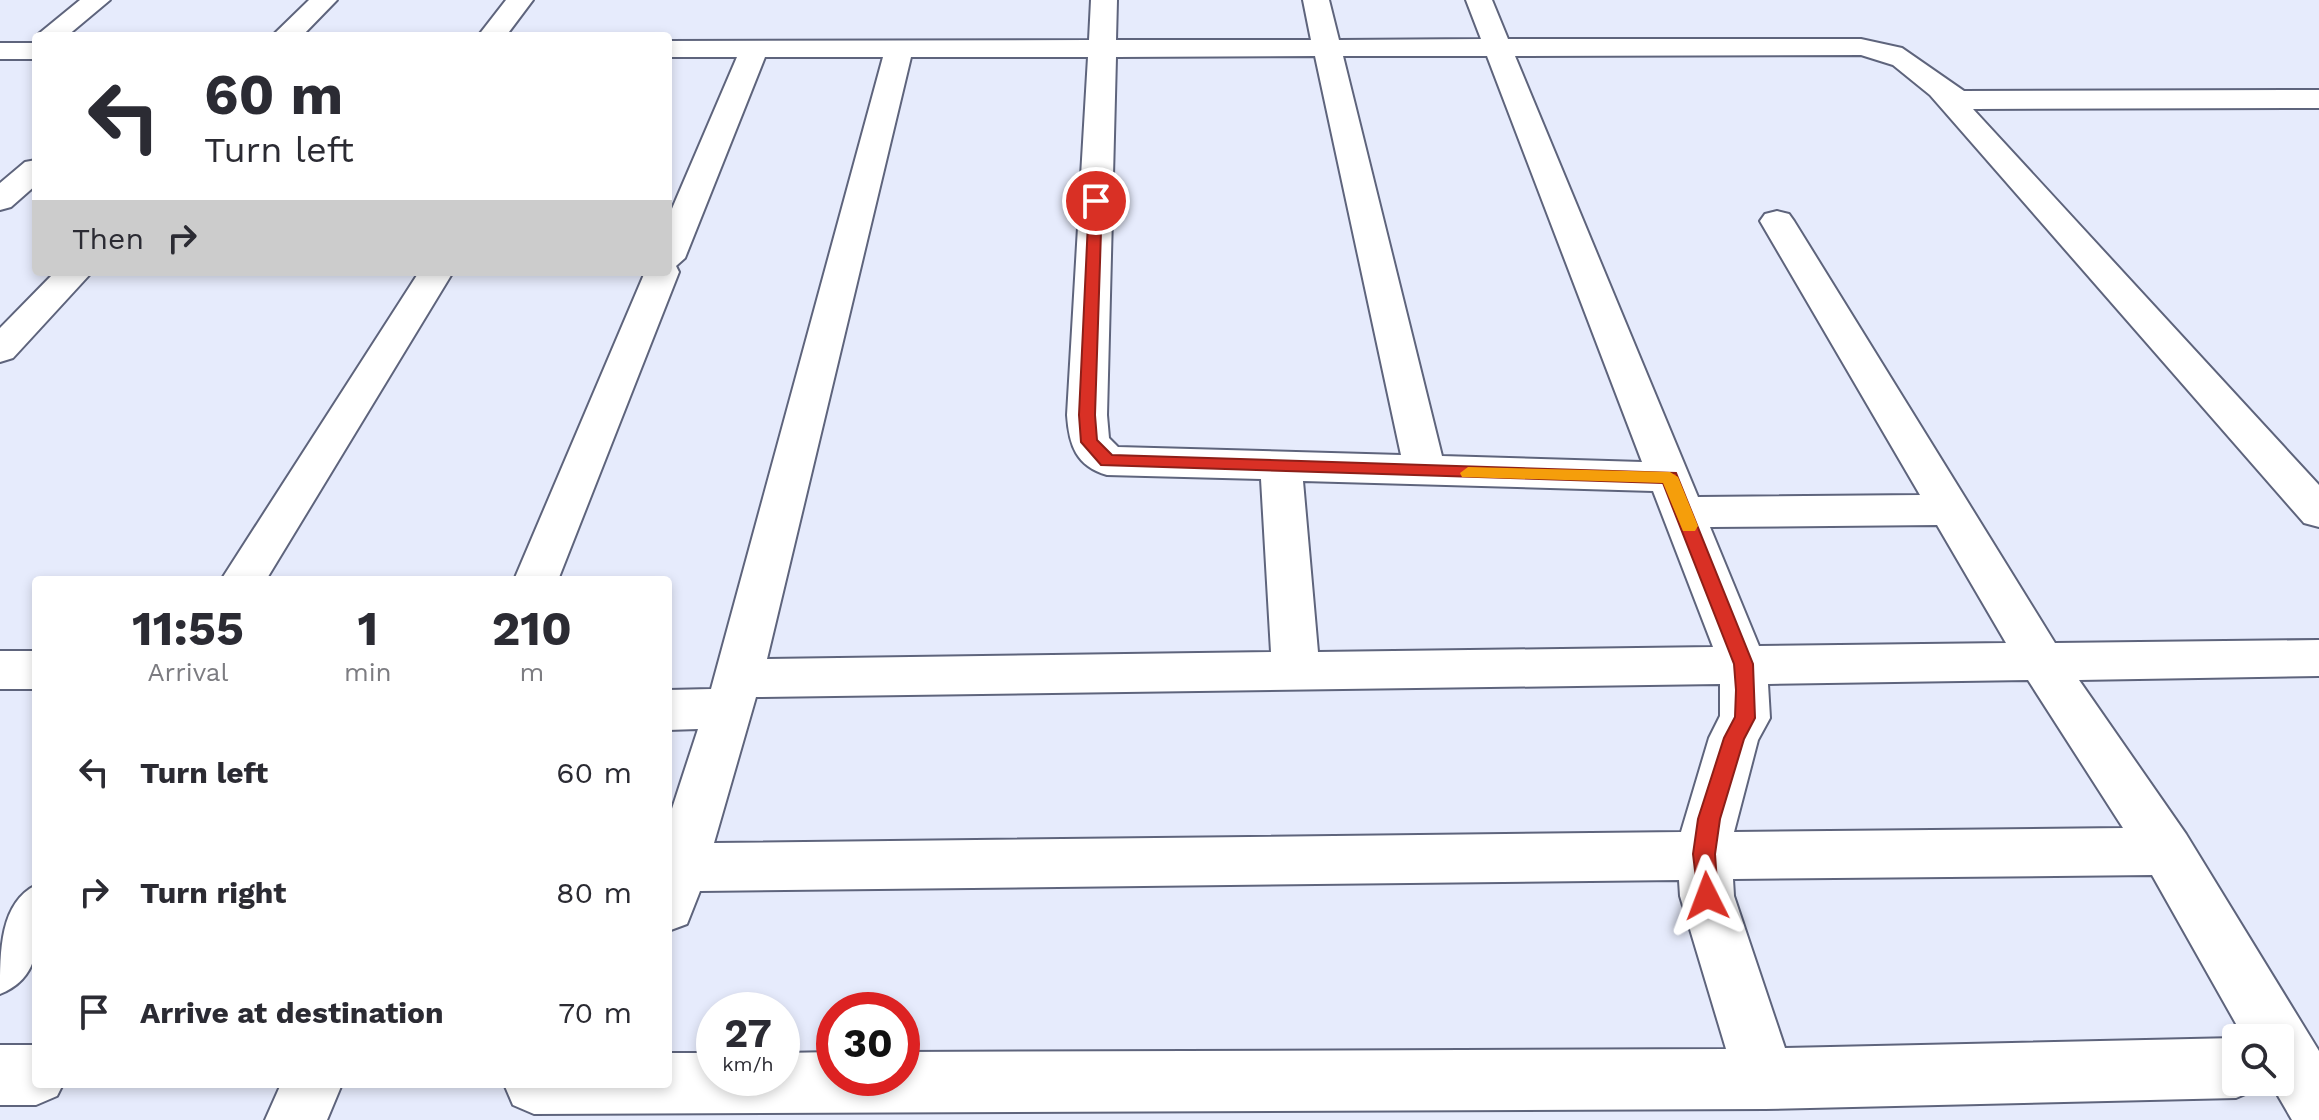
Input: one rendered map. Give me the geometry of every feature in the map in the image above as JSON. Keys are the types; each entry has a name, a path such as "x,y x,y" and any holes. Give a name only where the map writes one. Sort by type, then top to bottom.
{"street":[{"path":"56,32 97,0"},
{"path":"290,32 324,0"},
{"path":"495,32 520,0"},
{"path":"1104,0 1087,415 1089,442 1107,461 1425,472 1676,495 1951,510"},
{"path":"1316,0 1425,472"},
{"path":"1479,0 1743,664 1745,718 1734,738 1709,819 1704,854 1707,896 1765,1079"},
{"path":"0,51 32,47"},
{"path":"672,49 1500,51 1878,48 1895,52 1943,93 2318,510"},
{"path":"672,248 754,49"},
{"path":"899,49 734,693 674,886 1704,854 2167,851"},
{"path":"1943,93 1958,100 1979,101 2319,99"},
{"path":"0,200 32,172"},
{"path":"1777,221 2041,661 2167,851 2295,1065"},
{"path":"0,350 71,276"},
{"path":"246,576 433,276"},
{"path":"538,576 660,276"},
{"path":"1281,468 1296,671"},
{"path":"672,709 734,693 1296,671 2319,658"},
{"path":"0,670 32,670"},
{"path":"0,967 32,916"},
{"path":"557,1088 609,1097 1765,1079 2222,1068"},
{"path":"0,1075 32,1075"},
{"path":"296,1120 310,1088"}],"slow traffic":[{"path":"1468,473 1670,477 1689,526"}],"route":[{"path":"1096,201 1087,415 1089,442 1107,461 1148,465 1670,477 1743,664 1746,690 1745,718 1734,738 1709,819 1704,854 1707,896"}]}
